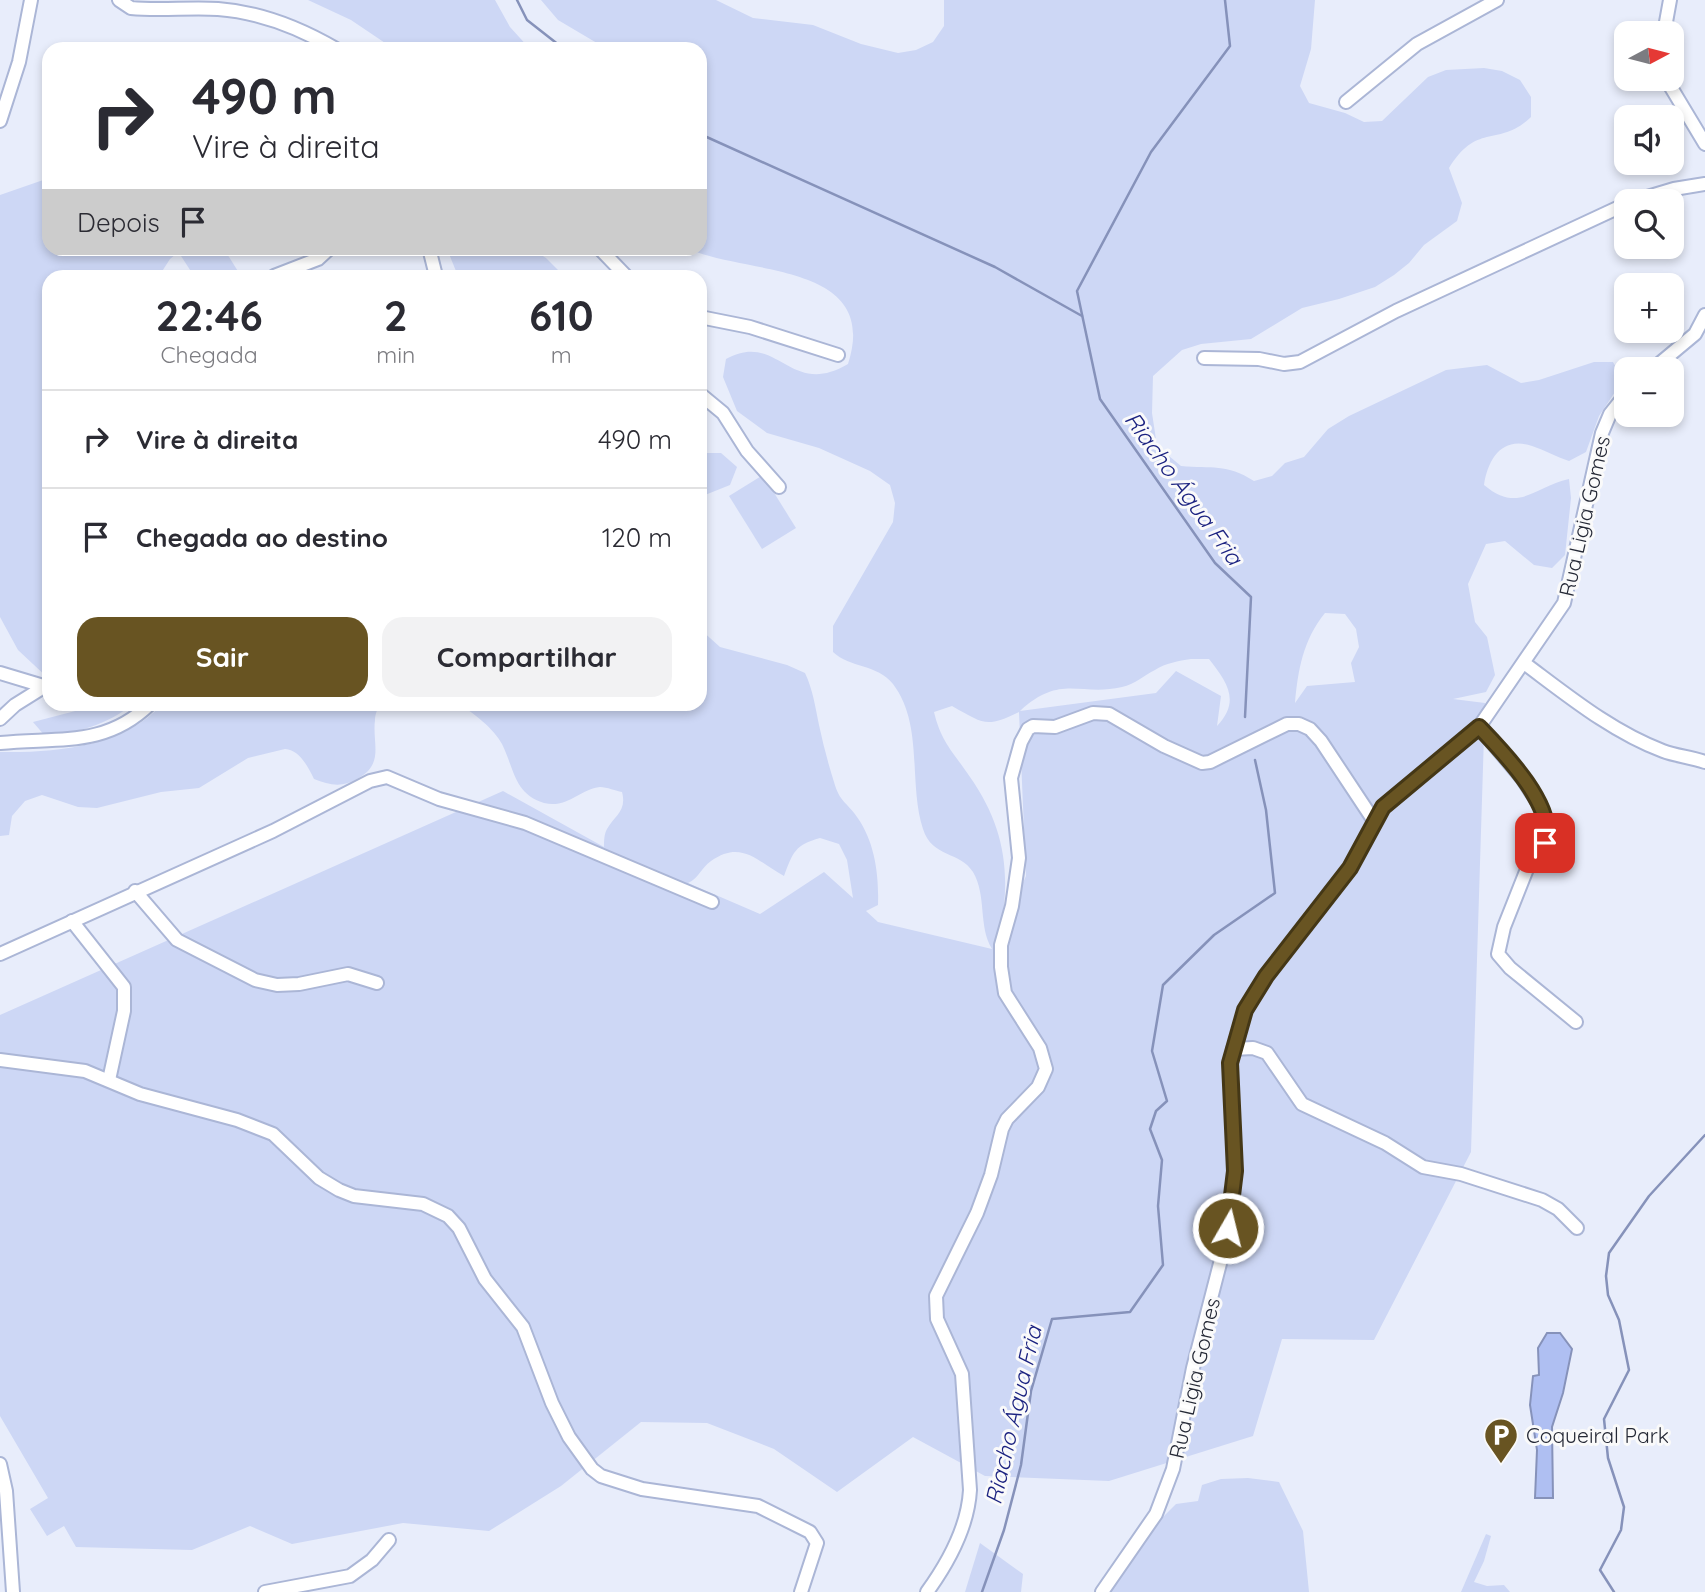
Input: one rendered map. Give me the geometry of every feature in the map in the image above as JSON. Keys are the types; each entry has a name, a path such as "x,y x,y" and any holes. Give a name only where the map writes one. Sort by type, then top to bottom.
{"street":[{"path":"0,121 19,62 32,0"},
{"path":"119,0 131,8 221,10 245,14 304,31 324,42"},
{"path":"1346,102 1418,44 1497,0"},
{"path":"1666,21 1670,0"},
{"path":"1673,91 1705,144"},
{"path":"1674,189 1705,184"},
{"path":"1204,358 1259,359 1284,364 1300,362 1396,311 1614,210"},
{"path":"290,270 321,256"},
{"path":"606,256 619,270"},
{"path":"1667,357 1695,334 1705,315"},
{"path":"707,318 750,327 838,355"},
{"path":"707,400 723,413 747,451 779,487"},
{"name":"Rua Ligia Gomes","path":"1102,1592 1157,1514 1173,1469 1193,1368 1224,1248 1231,1207 1235,1171 1229,1086 1233,1049 1245,1010 1254,993 1350,868 1383,807 1467,740 1479,727 1568,594 1595,458 1614,409"},
{"path":"1524,663 1572,699 1636,738 1662,750 1705,762"},
{"path":"0,674 35,682 40,688 0,719"},
{"path":"0,743 74,739 105,733 124,725 141,711"},
{"path":"927,1592 957,1541 969,1508 970,1490 962,1374 937,1318 936,1296 977,1213 1007,1119 1038,1087 1046,1069 1040,1048 1005,993 1001,967 1001,944 1012,906 1019,858 1012,778 1024,735 1033,726 1065,725 1100,712 1109,714 1164,746 1202,763 1210,762 1275,728 1299,724 1310,729 1321,741 1374,821"},
{"path":"1479,727 1509,759 1542,809 1547,825 1545,843 1527,869 1504,927 1498,954 1510,968 1576,1022"},
{"path":"0,954 273,831 370,781 387,777 439,799 525,823 712,902"},
{"path":"135,891 177,940 255,980 277,985 299,984 348,974 377,984"},
{"path":"72,922 124,987 124,1011 109,1080"},
{"path":"1233,1049 1252,1048 1267,1053 1296,1098 1314,1111 1385,1143 1423,1167 1472,1177 1542,1200 1559,1209 1577,1228"},
{"path":"0,1060 85,1071 140,1094 237,1119 273,1134 319,1178 354,1196 423,1204 448,1216 459,1228 485,1279 523,1327 569,1437 592,1469 617,1482 642,1489 758,1506 810,1532 817,1543 801,1592"},
{"path":"0,1464 6,1491 13,1592"},
{"path":"265,1592 350,1576 372,1560 389,1540"}],"shaded area":[{"path":"308,0 495,0 510,27 524,42 384,42 351,20"},
{"path":"541,0 716,0 753,18 813,25 861,44 898,53 916,50 933,42 944,26 944,0 1315,0 1311,49 1300,86 1309,103 1345,113 1364,122 1382,121 1428,77 1446,70 1484,68 1502,71 1520,80 1531,97 1531,117 1509,131 1479,139 1460,154 1449,168 1462,203 1457,221 1424,245 1409,263 1375,287 1302,308 1251,339 1201,344 1182,350 1153,376 1152,413 1157,446 1181,466 1227,469 1254,481 1272,476 1285,463 1304,457 1328,429 1349,416 1446,370 1487,365 1521,383 1594,362 1614,364 1614,394 1599,416 1586,452 1569,461 1532,446 1512,444 1498,452 1493,459 1484,485 1496,493 1517,498 1569,479 1571,498 1565,555 1552,568 1534,565 1505,541 1486,544 1468,584 1475,622 1487,637 1495,675 1486,692 1453,699 1485,703 1471,1152 1374,1340 1282,1339 1253,1436 1109,1481 985,1476 913,1437 837,1492 774,1449 707,1423 641,1422 561,1486 489,1531 403,1523 292,1544 250,1526 192,1550 76,1547 64,1526 47,1536 30,1509 48,1498 0,1416 0,1015 503,791 604,847 606,831 622,808 622,792 600,787 560,803 544,803 534,799 516,779 502,744 494,733 468,711 707,711 707,635 720,647 787,665 805,673 836,789 863,827 872,848 877,871 878,905 866,911 878,922 992,949 985,931 980,891 973,872 961,860 933,845 923,829 916,793 912,736 903,700 887,678 833,652 833,626 893,522 895,503 890,485 870,471 819,448 767,433 737,411 723,377 726,359 744,352 759,352 811,374 828,373 848,364 853,331 845,307 827,290 803,278 707,255 707,42 595,42 558,20","holes":["1325,613 1345,614 1356,629 1359,647 1351,663 1355,682 1307,686 1295,703 1303,656 1311,634","1209,659 1226,684 1230,700 1224,717 1217,726 1221,696 1176,671 1156,693 1020,711 1034,699 1059,689 1094,690 1122,687 1172,663","952,706 979,720 992,722 1019,712 1026,876 996,942 1005,887 999,838 988,807 944,739 934,712","820,838 839,844 847,860 853,898 824,872 760,914 688,883 711,861 732,852 741,852 758,859 784,876 796,851 805,844"]},
{"path":"42,180 42,256 174,256 163,270 42,270 42,672 18,650 0,617 0,195"},
{"path":"181,256 228,256 237,270 190,270"},
{"path":"450,256 543,256 558,270 456,270"},
{"path":"707,453 721,453 737,467 730,485 707,494"},
{"path":"763,475 796,528 762,549 729,496"},
{"path":"75,711 123,711 91,727 45,736 33,722"},
{"path":"154,711 377,711 374,760 366,773 341,785 314,779 299,756 285,749 248,758 199,788 161,792 97,808 78,807 42,795 25,801 12,816 9,835 0,836 0,752 65,749 87,744 128,730"},
{"path":"1248,1478 1279,1482 1303,1531 1309,1592 1106,1592 1148,1532 1176,1504 1198,1501 1202,1485 1221,1479"},
{"path":"1486,1534 1491,1536 1484,1561 1474,1582 1487,1586 1504,1585 1510,1592 1461,1592"},
{"path":"980,1543 1023,1574 1021,1592 965,1592"}],"water":[{"path":"1547,1333 1560,1333 1572,1349 1563,1393 1552,1427 1553,1498 1535,1498 1537,1450 1530,1405 1533,1376 1539,1375 1538,1348"}],"waterway":[{"name":"Riacho Água Fria","path":"517,0 527,20 555,42"},
{"name":"Riacho Água Fria","path":"1225,0 1230,46 1151,152 1077,291 1100,399 1215,563 1251,597 1245,717"},
{"name":"Riacho Água Fria","path":"707,137 995,267 1082,316"},
{"name":"Riacho Água Fria","path":"982,1592 1004,1530 1021,1465 1031,1391 1052,1319 1130,1312 1163,1265 1158,1206 1162,1160 1150,1129 1156,1111 1167,1101 1152,1051 1163,985 1214,935 1275,893 1266,810 1255,760"},
{"path":"1614,1592 1600,1570 1621,1530 1624,1507 1608,1458 1604,1419 1629,1370 1619,1320 1608,1295 1606,1276 1609,1253 1649,1196 1705,1135"}],"place":[{"name":"Coqueiral Park","path":"1501,1465"}],"route":[{"path":"1228,1228 1235,1171 1230,1063 1245,1010 1266,976 1303,932 1350,868 1383,807 1467,740 1479,727 1509,759 1542,809 1548,835 1545,843"}]}
